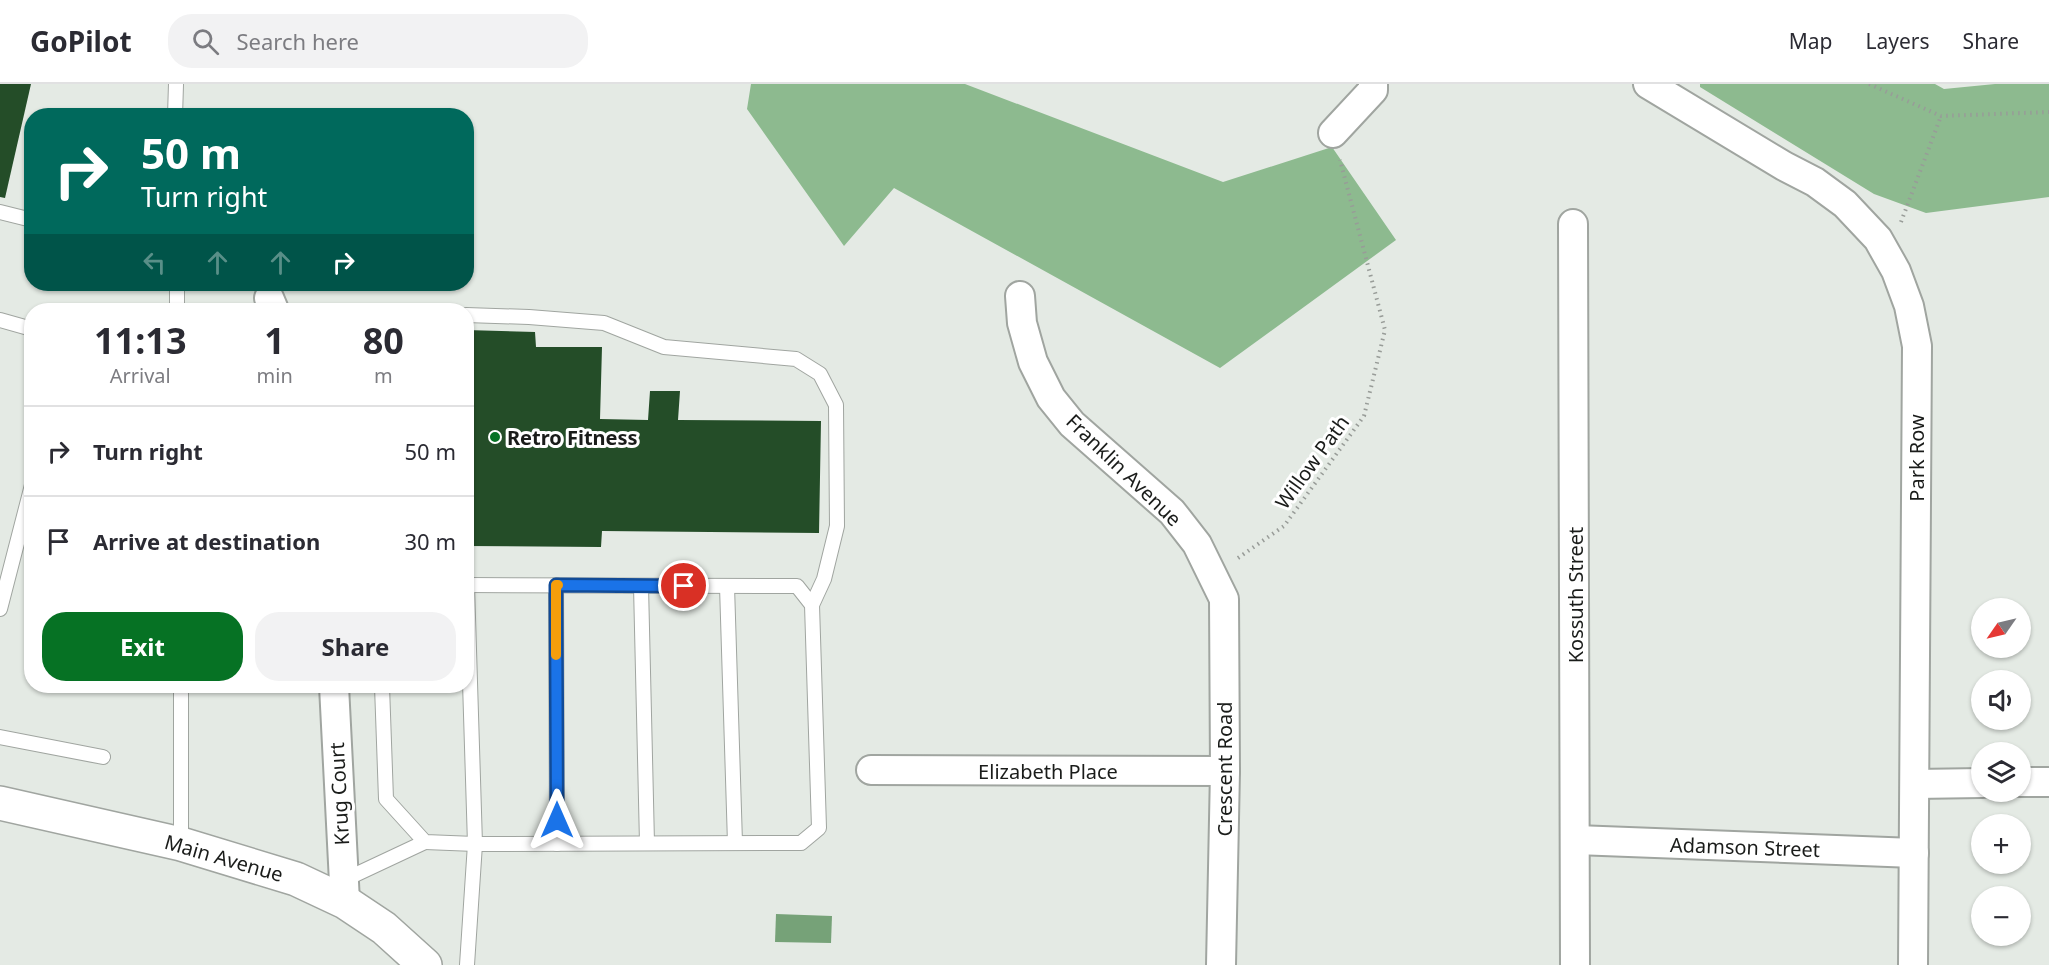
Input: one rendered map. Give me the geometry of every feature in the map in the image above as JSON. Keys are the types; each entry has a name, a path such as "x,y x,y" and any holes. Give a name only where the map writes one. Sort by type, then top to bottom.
{"street":[{"path":"1333,133 1373,90 1373,84"},
{"name":"Park Row","path":"1648,84 1815,182 1845,204 1878,239 1896,272 1910,306 1917,346 1913,965"},
{"name":"Kossuth Street","path":"1573,224 1575,965"},
{"name":"Franklin Avenue","path":"1020,296 1022,323 1033,362 1051,398 1072,424 1172,512 1197,544 1213,576"},
{"name":"Crescent Road","path":"1213,576 1224,599 1225,771 1221,965"},
{"name":"Krug Court","path":"334,693 344,891"},
{"name":"Elizabeth Place","path":"872,770 1225,771"},
{"path":"2031,782 2049,782"},
{"path":"1915,784 1971,783"},
{"name":"Main Avenue","path":"0,803 181,844 344,891 425,965"},
{"name":"Adamson Street","path":"1576,840 1914,854"}],"lane":[{"path":"175,108 176,84"},
{"path":"0,212 24,218"},
{"path":"344,891 425,842 475,844 801,843 819,828 812,605 824,579 837,526 836,405 820,374 796,359 664,347 604,322 474,315"},
{"path":"0,320 24,327"},
{"path":"0,609 24,516"},
{"path":"474,585 797,586 812,605"},
{"path":"556,585 557,844"},
{"path":"641,586 647,843"},
{"path":"727,586 735,843"},
{"path":"181,693 181,844"},
{"path":"382,693 386,799 425,842"},
{"path":"467,965 475,844 470,693"},
{"path":"0,737 103,757"}],"path":[{"path":"1869,84 1941,116 2049,112"},
{"path":"1887,256 1941,116"},
{"name":"Willow Path","path":"1213,576 1284,526 1364,416 1385,330 1333,133"}],"shaded area":[{"path":"751,84 965,84 1223,182 1332,147 1396,240 1220,368 894,188 844,246 747,109"},
{"path":"1700,84 1935,84 1944,89 1995,84 2049,84 2049,197 1926,213 1874,194 1700,87"},
{"path":"776,914 832,916 831,943 775,942"}],"building":[{"path":"0,84 31,84 5,198 0,197"},
{"path":"474,330 535,332 536,347 602,347 600,419 648,420 650,391 680,391 678,420 821,421 819,533 602,531 601,547 474,546"}],"slow traffic":[{"path":"556,655 556,585 558,585"}],"place":[{"name":"Retro Fitness","path":"495,437"}],"route":[{"path":"557,820 556,585 684,586"}]}
